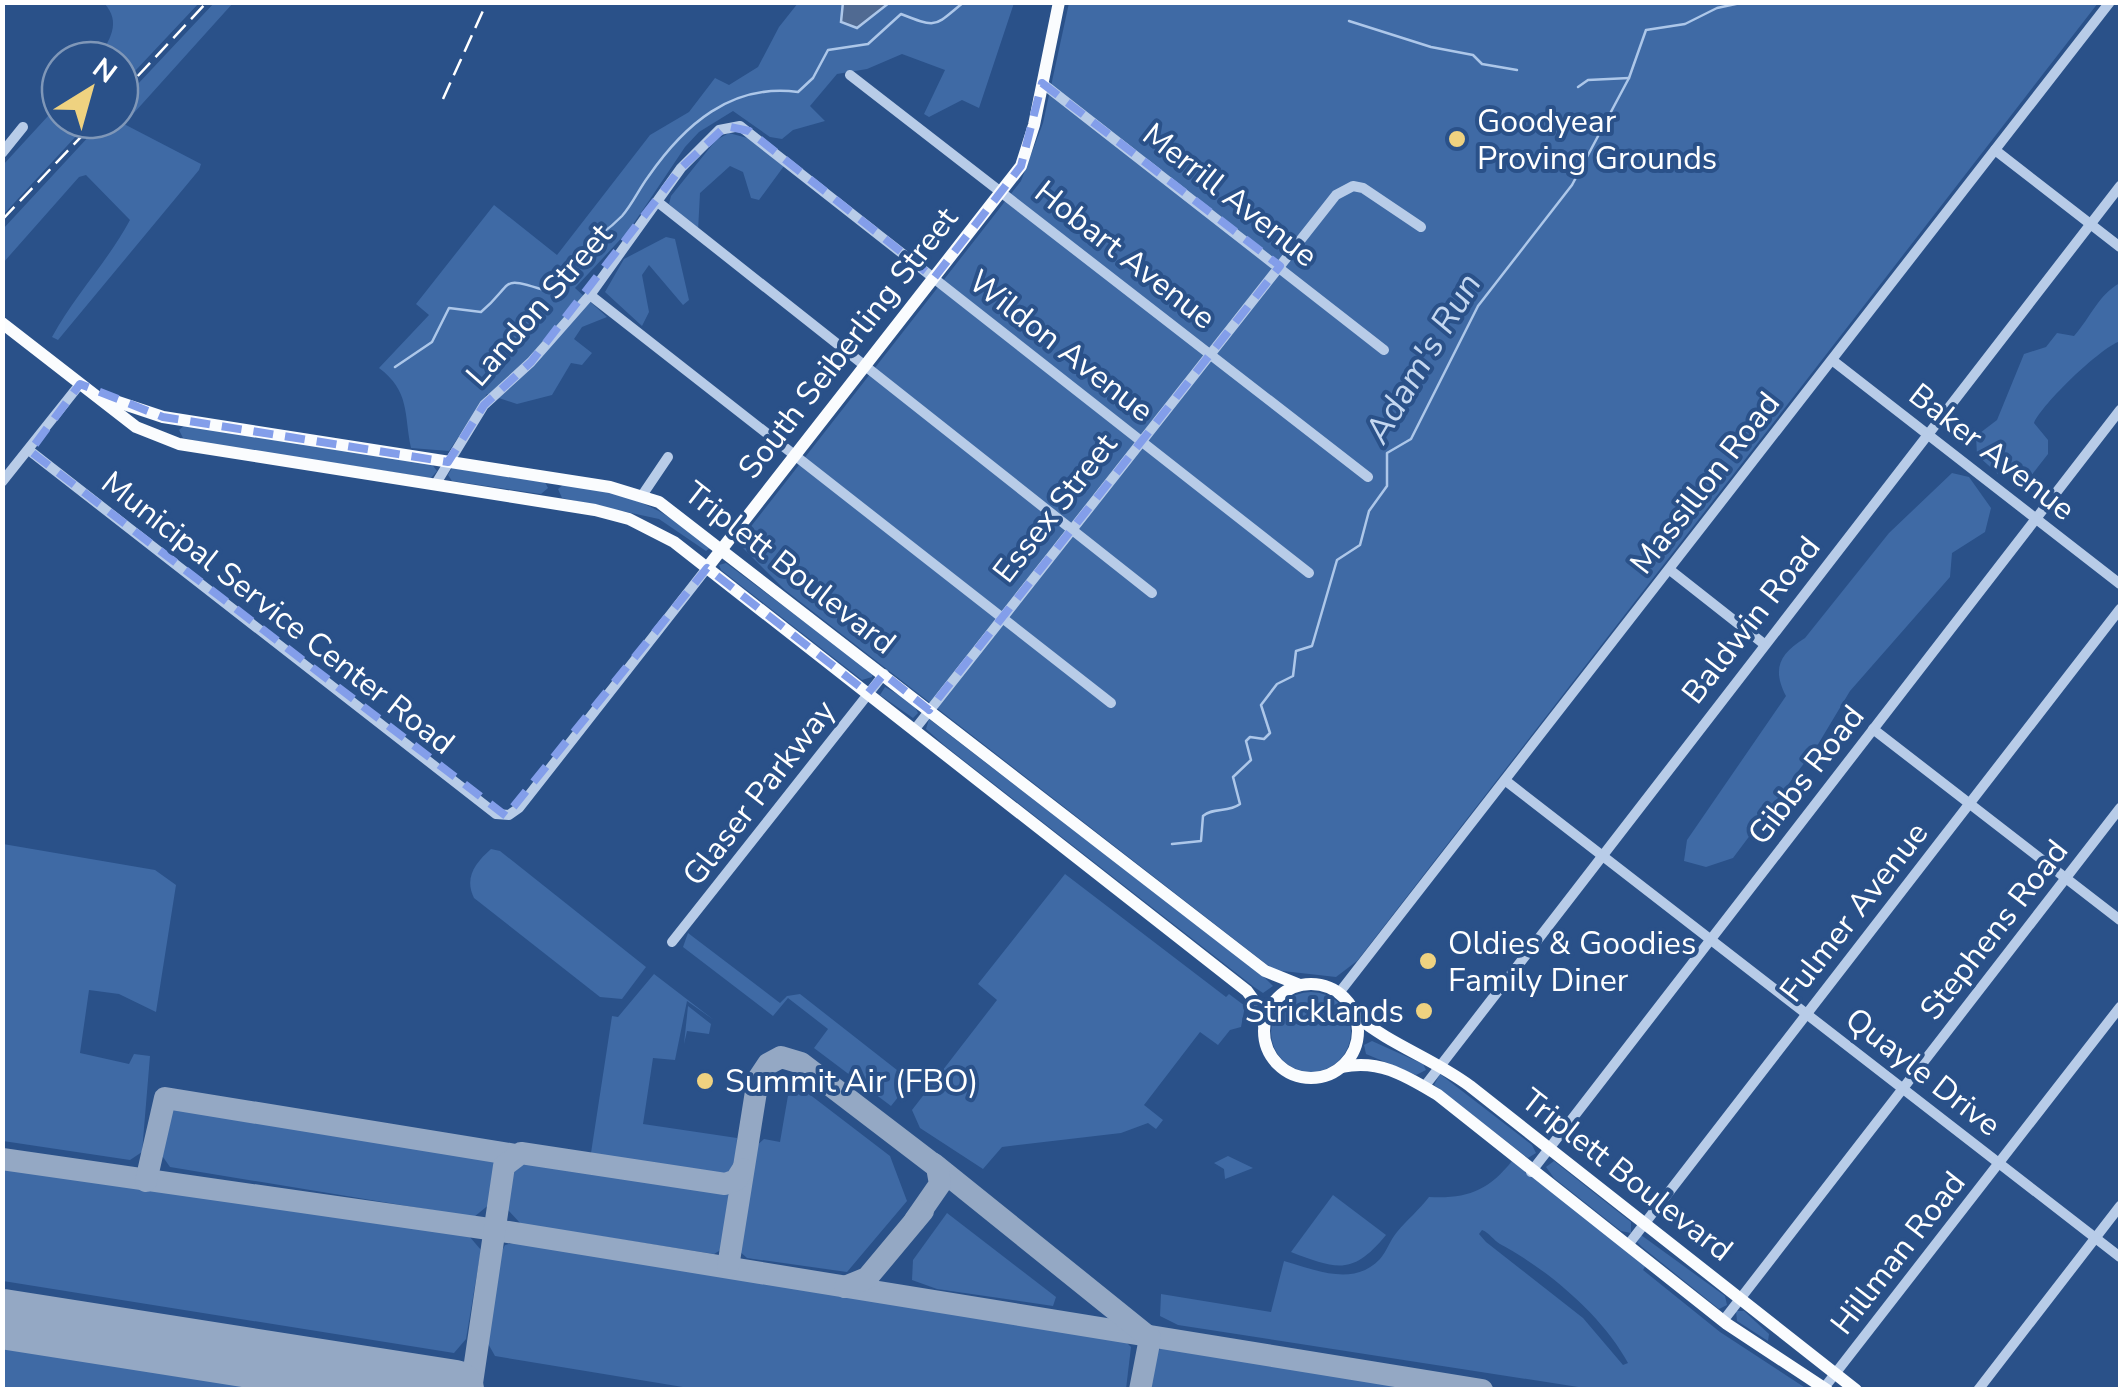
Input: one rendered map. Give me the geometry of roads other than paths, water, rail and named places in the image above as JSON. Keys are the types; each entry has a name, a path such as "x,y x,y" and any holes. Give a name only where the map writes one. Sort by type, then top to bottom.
{"main road":[{"name":"South Seiberling Street","path":"707,568 1003,190 1026,154 1059,2"},
{"name":"Triplett Boulevard","path":"2,322 136,427 179,444 630,519 674,542 1250,993 1264,1025"},
{"name":"Triplett Boulevard","path":"94,394 163,418 643,494 682,516 1265,971 1300,985"},
{"path":"1300,985 1320,985 1339,993 1356,1016 1356,1048 1342,1067 1315,1078 1288,1072 1269,1052 1264,1025 1276,1000 1300,985"},
{"name":"Triplett Boulevard","path":"1356,1016 1386,1039 1439,1063 1856,1390"},
{"name":"Triplett Boulevard","path":"1342,1067 1365,1062 1386,1067 1424,1087 1723,1321 1826,1388"}],"street":[{"name":"Massillon Road","path":"1339,993 2110,2"},
{"name":"Hobart Avenue","path":"850,74 1368,477"},
{"name":"Merrill Avenue","path":"1042,83 1384,350"},
{"name":"Landon Street","path":"435,485 484,405 531,362 590,296 695,153 718,130 734,126"},
{"name":"Wildon Avenue","path":"734,126 749,130 1309,573"},
{"path":"2,153 23,127"},
{"path":"1994,150 2120,247"},
{"name":"Essex Street","path":"915,729 1326,205 1353,186 1363,188 1420,228"},
{"name":"Baldwin Road","path":"1424,1087 2120,186"},
{"path":"658,203 1152,593"},
{"path":"590,296 1111,704"},
{"name":"Baker Avenue","path":"1832,360 2120,584"},
{"path":"2,482 80,384"},
{"name":"Gibbs Road","path":"1532,1172 2120,410"},
{"name":"Municipal Service Center Road","path":"30,451 496,814"},
{"path":"643,494 668,457"},
{"name":"South Seiberling Street","path":"496,814 506,816 519,808 707,568"},
{"path":"1670,570 1764,644"},
{"name":"Fulmer Avenue","path":"1628,1245 2120,609"},
{"name":"Glaser Parkway","path":"672,942 884,674"},
{"path":"1874,730 2120,920"},
{"name":"Quayle Drive","path":"1506,781 2120,1257"},
{"name":"Stephens Road","path":"1723,1321 2120,808"},
{"name":"Hillman Road","path":"1826,1388 2120,1007"},
{"path":"1978,1390 2120,1206"}],"waterway":[{"path":"395,367 432,342 449,308 481,312 508,284 521,283 550,292 573,280 587,246 622,216 662,158 711,112 751,94 798,92 813,78 828,50 868,44 901,14 936,23 964,2"},
{"name":"Adam's Run","path":"1172,844 1201,841 1203,816 1240,804 1233,777 1251,760 1246,741 1250,737 1264,739 1270,733 1261,705 1277,684 1293,676 1296,651 1312,646 1337,560 1360,545 1369,511 1387,486 1387,453 1411,439 1478,306 1572,185 1629,78 1646,30 1685,24 1717,8 1745,2"},
{"path":"1349,21 1431,47 1473,55 1482,64 1517,70"},
{"path":"1578,87 1588,80 1629,78"}],"railway":[{"path":"140,74 207,2"},
{"path":"443,99 487,2"},
{"path":"2,220 78,140"}],"place":[{"name":"Goodyear Proving Grounds","path":"1457,139"},
{"name":"Oldies & Goodies Family Diner","path":"1428,961"},
{"name":"Stricklands","path":"1424,1011"},
{"name":"Summit Air (FBO)","path":"705,1081"}]}
